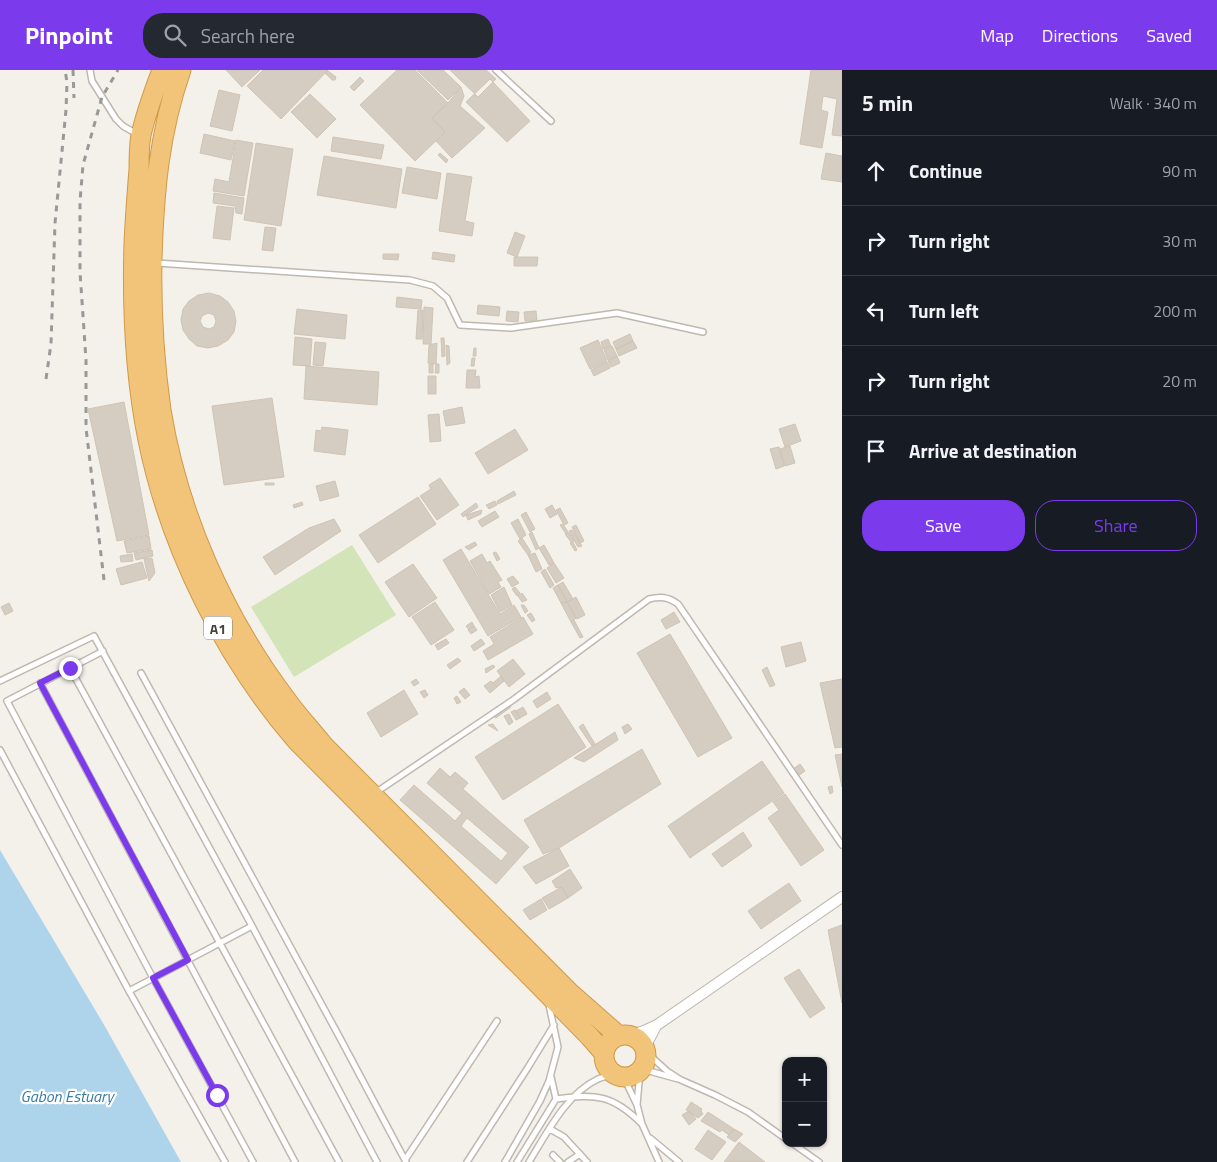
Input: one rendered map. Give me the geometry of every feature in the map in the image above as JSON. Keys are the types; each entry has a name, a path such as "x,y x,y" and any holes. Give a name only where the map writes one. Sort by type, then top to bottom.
{"highway":[{"name":"A1","path":"162,70 141,135 134,264 135,335 142,407 150,450 172,525 219,629 255,689 276,718 297,742 365,800 570,992 624,1036"},
{"name":"A1","path":"181,70 164,131 156,180 152,263 155,355 162,412 173,466 204,556 243,634 277,687 365,800 604,1053"},
{"path":"624,1036 638,1040 635,1065 607,1069 604,1061 606,1046 612,1040 624,1036"}],"street":[{"path":"624,1036 644,1031 657,1025 842,897"},
{"path":"635,1065 657,1025"}],"lane":[{"path":"90,70 92,81 116,119 122,126 141,135"},
{"path":"496,70 551,121"},
{"path":"134,264 152,263 410,280 433,286 447,298 460,325 511,328 617,313 702,332"},
{"path":"365,800 513,700 649,599 661,596 669,598 678,604 842,845"},
{"path":"0,681 94,636 252,926 377,1162"},
{"path":"103,652 6,701 253,1162"},
{"path":"70,668 339,1162"},
{"path":"140,673 340,1038 405,1161 497,1021"},
{"path":"40,683 296,1162"},
{"path":"0,750 226,1162"},
{"path":"130,990 252,926"},
{"path":"504,1162 540,1101 550,1076 558,1047 544,990"},
{"path":"467,1162 528,1069 554,1025"},
{"path":"635,1065 681,1080 715,1094 748,1112 782,1135"},
{"path":"635,1065 638,1105 642,1124 659,1162"},
{"path":"635,1065 638,1105"},
{"path":"530,1162 550,1129 574,1097 598,1079 635,1065 667,1071 681,1080"},
{"path":"517,1162 556,1099 550,1076"},
{"path":"556,1099 592,1096 603,1098 630,1112 642,1124"},
{"path":"550,1129 564,1137 587,1162"},
{"path":"649,1137 679,1162"},
{"path":"798,1147 819,1162"},
{"path":"568,1162 580,1154"},
{"path":"553,1155 560,1162"}],"green space":[{"path":"352,545 396,615 294,677 251,607"}],"water":[{"name":"Gabon Estuary","path":"0,850 103,1023 181,1162 0,1162"}],"building":[{"path":"226,70 260,70 242,87"},
{"path":"263,70 328,70 281,119 247,86"},
{"path":"397,70 415,70 448,103 432,118 445,132 415,161 360,105"},
{"path":"417,70 443,70 461,87 448,100"},
{"path":"450,70 486,70 496,79 478,97"},
{"path":"811,70 842,70 842,136 832,135 837,99 823,96 821,110 828,112 822,148 800,144"},
{"path":"328,71 336,77 335,80 332,80 325,73"},
{"path":"360,77 364,81 354,91 350,87"},
{"path":"490,79 530,121 507,142 466,102"},
{"path":"461,87 464,96 460,106 485,128 452,158 436,141 445,132 432,118"},
{"path":"219,90 240,95 232,131 210,126"},
{"path":"310,94 336,119 317,138 291,112"},
{"path":"204,134 235,141 231,160 200,153"},
{"path":"333,137 384,145 381,159 331,151"},
{"path":"236,140 253,143 244,196 213,191 215,179 229,182"},
{"path":"256,143 293,149 281,226 244,220"},
{"path":"440,153 448,160 446,163 438,155"},
{"path":"826,153 842,156 842,182 821,179"},
{"path":"324,156 402,169 396,208 317,195"},
{"path":"407,167 441,173 437,199 402,193"},
{"path":"447,173 472,177 465,221 474,223 472,236 439,231"},
{"path":"214,193 244,198 242,214 236,213 235,206 213,203"},
{"path":"217,206 234,208 230,240 213,238"},
{"path":"265,227 276,228 273,251 262,250"},
{"path":"515,232 525,236 517,257 507,253"},
{"path":"433,252 455,255 454,262 432,259"},
{"path":"383,254 399,254 398,260 383,259"},
{"path":"514,257 538,257 537,266 514,266"},
{"path":"209,293 220,296 228,302 234,311 236,321 234,332 228,340 218,346 208,348 197,346 183,330 181,320 183,309 189,301 198,295","holes":["208,313 214,315 216,321 214,327 209,329 203,327 200,321 202,316"]},
{"path":"397,297 422,300 421,309 396,307"},
{"path":"478,305 500,307 499,316 477,314"},
{"path":"424,307 433,308 431,344 423,344"},
{"path":"297,309 347,315 345,339 294,334"},
{"path":"418,310 423,310 422,339 416,339"},
{"path":"507,311 519,312 518,322 506,321"},
{"path":"536,311 537,320 525,321 524,312"},
{"path":"630,334 633,341 616,349 613,342"},
{"path":"295,337 312,339 310,366 293,365"},
{"path":"441,338 444,338 445,356 442,357"},
{"path":"608,339 611,346 603,349 601,342"},
{"path":"598,340 607,361 590,369 580,348"},
{"path":"633,341 637,348 619,356 616,349"},
{"path":"315,342 326,343 323,366 313,365"},
{"path":"437,343 436,364 428,363 429,345"},
{"path":"446,345 449,346 450,363 447,365"},
{"path":"612,346 617,356 608,360 604,350"},
{"path":"474,348 476,348 476,356 473,356"},
{"path":"617,356 620,363 611,367 608,361"},
{"path":"472,358 475,358 474,366 471,366"},
{"path":"607,362 610,368 594,376 591,370"},
{"path":"429,364 433,364 433,373 429,373"},
{"path":"436,364 439,364 439,373 435,373"},
{"path":"306,366 379,372 377,405 304,399"},
{"path":"467,370 476,370 475,377 479,376 480,388 466,388"},
{"path":"428,376 436,376 436,394 428,394"},
{"path":"272,398 284,477 224,485 212,406"},
{"path":"124,402 149,535 117,541 88,409"},
{"path":"462,407 465,423 446,426 443,411"},
{"path":"439,414 441,441 430,442 428,415"},
{"path":"795,424 801,441 785,447 779,429"},
{"path":"322,427 348,430 345,455 314,451 316,430 321,431"},
{"path":"515,429 528,450 488,474 475,453"},
{"path":"790,446 795,463 785,466 780,449"},
{"path":"779,447 784,466 776,469 770,449"},
{"path":"440,478 459,505 437,520 420,496 431,489 429,485"},
{"path":"335,481 339,496 320,501 316,486"},
{"path":"265,483 274,483 274,485 265,485"},
{"path":"514,491 516,495 498,504 497,501"},
{"path":"418,497 436,524 378,563 359,535"},
{"path":"495,501 497,505 489,509 486,505"},
{"path":"302,502 303,505 294,508 293,505"},
{"path":"476,503 478,507 463,517 461,514"},
{"path":"552,505 557,514 550,518 545,509"},
{"path":"560,508 568,523 564,525 556,510"},
{"path":"482,510 481,514 468,520 466,515"},
{"path":"495,511 499,517 482,527 478,521"},
{"path":"526,512 535,529 530,532 521,515"},
{"path":"334,519 341,531 275,575 263,557 309,528"},
{"path":"518,519 526,535 520,539 511,523"},
{"path":"563,524 568,532 566,534 560,525"},
{"path":"576,525 584,541 580,543 572,527"},
{"path":"572,530 582,546 578,547 569,531"},
{"path":"532,532 539,548 536,550 529,534"},
{"path":"568,532 574,541 571,542 565,534"},
{"path":"149,536 151,549 127,553 124,541"},
{"path":"522,538 531,552 528,555 518,541"},
{"path":"475,542 477,545 469,550 465,547"},
{"path":"573,542 577,550 575,551 570,543"},
{"path":"544,545 554,563 549,565 539,548"},
{"path":"461,549 500,614 514,605 521,617 488,636 443,560"},
{"path":"152,550 153,556 136,560 134,553"},
{"path":"496,552 500,559 497,561 493,553"},
{"path":"535,553 542,569 536,572 528,555"},
{"path":"132,554 133,561 121,562 120,556"},
{"path":"482,554 487,563 490,561 502,580 498,582 501,587 489,594 470,561"},
{"path":"152,558 155,573 149,581 144,559"},
{"path":"142,562 147,578 121,585 116,569"},
{"path":"554,563 564,578 556,583 547,568"},
{"path":"413,564 437,598 409,617 385,582"},
{"path":"545,569 554,585 550,588 541,572"},
{"path":"513,576 519,583 512,587 507,579"},
{"path":"563,582 573,599 568,602 558,585"},
{"path":"558,585 567,602 561,603 553,588"},
{"path":"504,587 512,605 500,612 491,595"},
{"path":"515,587 520,593 517,596 512,589"},
{"path":"522,593 527,600 522,602 518,596"},
{"path":"576,597 585,615 577,619 567,602"},
{"path":"435,602 454,630 431,645 412,617"},
{"path":"567,602 576,618 571,622 561,603"},
{"path":"9,603 13,611 5,615 1,607"},
{"path":"521,605 524,605 528,611 525,613"},
{"path":"674,612 680,622 666,629 661,620"},
{"path":"531,613 535,620 532,622 527,615"},
{"path":"523,617 533,634 488,660 483,651 494,644 490,637"},
{"path":"574,620 583,637 580,638 571,622"},
{"path":"472,622 474,626 469,630 466,626"},
{"path":"474,626 477,630 471,634 468,630"},
{"path":"670,634 732,738 698,757 637,653"},
{"path":"446,639 449,643 438,650 435,645"},
{"path":"481,639 485,644 474,651 471,646"},
{"path":"801,642 806,661 786,667 781,647"},
{"path":"458,658 461,661 450,669 447,665"},
{"path":"513,659 525,674 509,687 497,671"},
{"path":"493,665 495,667 486,673 485,669"},
{"path":"767,667 775,685 770,687 762,670"},
{"path":"501,676 504,681 497,687 493,683"},
{"path":"416,679 419,683 414,686 411,682"},
{"path":"842,679 842,747 835,748 820,683"},
{"path":"491,681 497,687 490,693 484,686"},
{"path":"464,688 470,695 465,699 459,692"},
{"path":"404,690 418,714 381,737 367,713"},
{"path":"425,690 428,695 424,698 420,692"},
{"path":"547,692 551,699 537,708 533,701"},
{"path":"457,696 461,702 457,704 454,698"},
{"path":"558,704 586,747 503,800 475,757"},
{"path":"509,705 511,707 496,718 493,716"},
{"path":"523,707 527,714 520,718 516,711"},
{"path":"515,710 520,718 516,720 511,712"},
{"path":"509,714 513,722 509,725 504,716"},
{"path":"493,724 498,731 488,725"},
{"path":"583,724 595,744 592,746 579,727"},
{"path":"628,724 632,729 625,734 622,727"},
{"path":"615,732 618,740 584,762 574,758"},
{"path":"642,749 661,784 559,848 543,854 524,820"},
{"path":"842,754 842,787 835,755"},
{"path":"762,761 784,793 690,858 668,826"},
{"path":"800,764 805,771 798,776 793,769"},
{"path":"440,768 450,777 455,772 468,783 463,789 529,847 496,884 400,800 414,785 455,821 462,813 427,783","holes":["467,818 508,853 501,861 461,826"]},
{"path":"832,786 833,792 830,794 828,787"},
{"path":"785,794 824,850 801,866 768,818 779,810 773,802"},
{"path":"743,832 752,846 722,867 712,854"},
{"path":"559,848 569,866 536,884 523,867"},
{"path":"570,869 582,888 568,898 562,887 556,888 552,881"},
{"path":"789,883 801,901 761,929 748,911"},
{"path":"562,887 568,898 549,909 542,898"},
{"path":"541,899 547,910 530,920 523,910"},
{"path":"842,925 842,1003 828,930"},
{"path":"799,969 825,1008 810,1018 784,978"},
{"path":"691,1102 702,1109 703,1114 698,1118 686,1110"},
{"path":"689,1111 696,1119 689,1125 682,1115"},
{"path":"708,1112 734,1129 729,1135 701,1121"},
{"path":"734,1129 743,1134 735,1142 727,1137"},
{"path":"708,1130 726,1142 712,1160 695,1149"},
{"path":"739,1142 765,1162 724,1162"}],"railway":[{"path":"46,379 51,344 55,223 66,110 67,82 65,70"},
{"path":"73,70 74,98"},
{"path":"104,580 86,428 86,360 80,272 80,201 83,165 102,97 118,70"}],"route":[{"path":"70,668 40,683 188,960 153,978 217,1095"}]}
